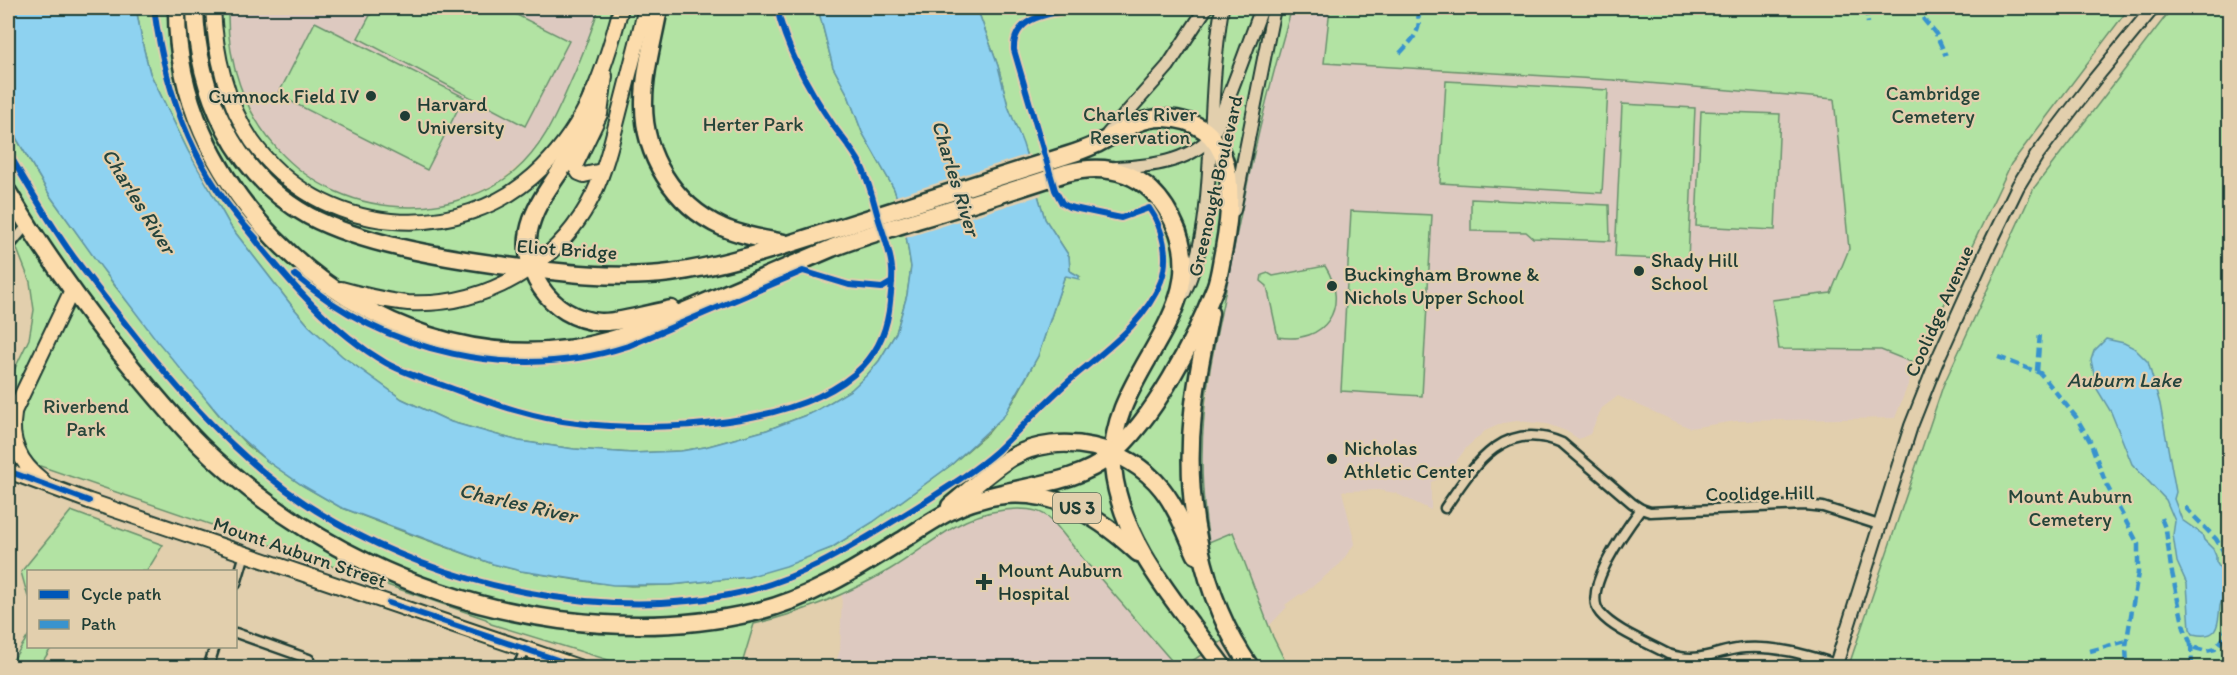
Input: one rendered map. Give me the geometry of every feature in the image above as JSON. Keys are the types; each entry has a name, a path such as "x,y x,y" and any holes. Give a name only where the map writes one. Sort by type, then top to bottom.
{"highway":[{"name":"Eliot Bridge","path":"177,8 179,51 186,90 199,127 213,156 236,191 270,232 327,285 371,312 417,332 451,342 503,351 548,351 597,343 637,331 705,303 830,249 869,227"},
{"name":"Eliot Bridge","path":"195,8 201,61 219,116 231,141 248,165 281,197 317,220 355,234 451,257 531,269 619,274 670,273 869,227 1064,165 1106,169"},
{"path":"659,8 645,84 644,108 648,137 661,171 680,197 707,219 741,233 788,244"},
{"path":"593,94 574,146 540,202 531,223 527,242 531,269 540,288 555,304 571,315 592,321 612,322 705,303"},
{"path":"1064,165 1134,124 1158,118 1189,123 1210,137 1221,151 1228,173 1230,203 1225,240"},
{"path":"1106,169 1130,177 1149,188 1165,207 1175,226 1184,257 1184,275 1179,300 1125,400 1116,425 1113,453 1116,487 1124,515 1154,572"},
{"name":"US 3","path":"8,192 72,290 132,367 183,427 212,456 256,494 305,529 358,558 413,583 469,602 528,615 596,623 666,624 726,618 775,607 805,596 847,574 928,524 977,500 1024,496 1056,500 1075,507 1115,532 1154,572 1224,668"},
{"name":"Greenough Boulevard","path":"977,500 1011,489 1073,475 1096,465 1113,453 1136,429 1181,360 1216,286 1225,240"},
{"path":"1211,588 1194,506 1191,458 1195,391 1216,286"},
{"name":"US 3","path":"928,524 1006,461 1020,453 1041,446 1068,443 1113,453 1141,468 1163,490 1174,508 1226,626 1251,668"}],"main road":[{"path":"213,8 215,36 224,77 235,108 253,141 271,163 304,191 333,207 359,216 393,222 425,222 463,215 495,201 520,186 546,164 572,130 593,94 606,65 621,8"},
{"path":"327,285 389,301 436,302 479,293 509,281 531,269 552,253 574,226 592,197 602,171 646,8"},
{"path":"1100,142 1168,66 1206,8"},
{"name":"Greenough Boulevard","path":"1169,320 1187,286 1199,252 1208,198 1210,137 1222,8"},
{"name":"Greenough Boulevard","path":"1106,169 1165,163 1190,151 1210,137 1225,105 1262,8"},
{"name":"Greenough Boulevard","path":"1225,240 1241,180 1274,8"},
{"name":"Coolidge Avenue","path":"1836,666 1911,426 1932,372 1982,261 2027,170 2094,80 2153,8"},
{"path":"602,171 584,175 577,171 575,164 594,130 602,108 606,65"},
{"path":"8,424 72,290"},
{"path":"17,404 12,428 18,454 32,471 54,488"},
{"name":"Mount Auburn Street","path":"8,471 581,668"}],"street":[{"path":"8,248 28,225"},
{"path":"1445,508 1461,484 1488,453 1504,441 1531,436 1562,443 1641,509 1616,547 1597,584 1594,601 1596,607 1613,624 1689,663 1742,648 1772,648 1797,652 1836,666"},
{"name":"Coolidge Hill","path":"1641,509 1658,513 1805,505 1823,507 1879,525"},
{"path":"237,581 245,554"},
{"path":"237,633 309,659"},
{"path":"208,668 214,648"},
{"path":"518,668 525,648"}],"shaded area":[{"name":"Harvard University","path":"228,8 599,8 588,42 552,125 528,158 499,182 480,191 442,205 423,207 376,205 337,193 314,181 283,156 261,128 241,88 234,66 228,31"},
{"path":"1292,8 1330,8 1327,31 1441,71 1613,80 1834,99 1849,249 1831,293 1772,300 1779,349 1881,350 1916,364 1895,418 1736,421 1690,428 1618,396 1602,408 1590,434 1579,439 1547,424 1517,421 1503,423 1485,431 1467,447 1449,471 1441,478 1431,482 1431,510 1395,493 1378,490 1342,491 1355,543 1340,564 1302,595 1300,594 1285,605 1287,607 1269,626 1233,533 1209,543 1202,486 1202,440 1211,368 1244,194 1270,80"},
{"name":"Mount Auburn Hospital","path":"1024,509 1043,513 1052,520 1177,667 834,668 840,650 842,593 889,570 953,527 978,515 998,510"}],"green space":[{"name":"Herter Park","path":"136,8 228,8 230,48 240,85 255,119 277,148 304,173 336,192 372,203 412,207 439,205 479,193 514,172 532,154 557,111 581,58 599,8 818,8 833,67 848,95 862,132 894,189 903,217 911,267 907,295 896,333 879,361 851,390 814,412 767,430 705,447 681,451 632,453 574,449 519,441 451,422 402,399 342,356 309,326 231,227 188,151 150,73"},
{"path":"374,8 503,8 569,41 525,126 358,38"},
{"name":"Charles River Reservation","path":"977,8 1292,8 1243,202 1215,342 1206,397 1202,463 1203,495 1209,542 1233,532 1273,637 1288,667 1259,667 1236,632 1183,667 1177,667 1052,520 1032,510 1018,509 980,515 949,530 889,570 857,587 823,602 754,624 741,667 631,667 491,624 486,619 8,455 8,383 29,339 34,310 30,282 8,226 8,124 51,197 115,286 218,414 246,444 267,461 340,507 493,564 590,582 631,586 670,585 748,577 831,548 873,522 951,465 989,432 1013,402 1038,356 1064,278 1079,276 1070,271 1069,256 1045,219 1026,154 1008,106 998,66"},
{"name":"Cambridge Cemetery","path":"1330,8 2129,8 2011,164 1916,364 1881,350 1779,349 1772,300 1831,293 1849,249 1834,99 1613,80 1324,63"},
{"name":"Mount Auburn Cemetery","path":"2172,8 2229,8 2229,667 1848,668 1943,386 2034,188"},
{"name":"Cumnock Field IV","path":"315,22 464,97 427,170 278,95"},
{"path":"1446,81 1608,90 1602,193 1440,183"},
{"path":"1622,104 1695,108 1688,260 1615,257"},
{"path":"1701,111 1780,114 1775,230 1696,226"},
{"path":"1471,199 1609,205 1610,241 1533,238 1526,232 1471,231"},
{"path":"1351,211 1432,215 1422,396 1341,391"},
{"path":"1325,266 1332,281 1335,296 1334,309 1329,320 1309,335 1295,338 1278,337 1267,286 1261,281 1262,275 1268,273 1273,276"},
{"path":"71,511 163,545 148,570 27,570 27,593 21,572"},
{"path":"27,638 27,648 51,648 39,667 8,667 8,661 13,660"}],"water":[{"name":"Charles River","path":"8,8 136,8 150,73 188,151 231,227 309,326 342,356 402,399 451,422 519,441 574,449 632,453 681,451 705,447 767,430 814,412 851,390 879,361 896,333 907,295 911,267 903,217 894,189 862,132 848,95 833,67 818,8 977,8 998,66 1008,106 1023,144 1045,219 1069,256 1070,271 1079,276 1079,279 1066,276 1064,278 1038,356 1004,416 951,465 873,522 831,548 786,566 748,577 670,585 613,585 521,571 493,564 340,507 267,461 232,430 158,342 101,267 51,197 8,124"},
{"name":"Auburn Lake","path":"2106,339 2134,348 2148,362 2160,404 2176,492 2174,499 2182,520 2202,534 2204,540 2213,549 2216,562 2224,574 2225,592 2216,629 2208,635 2193,634 2190,629 2187,584 2177,562 2173,535 2175,521 2166,500 2132,464 2111,412 2097,389 2091,360 2094,351"}],"pier":[{"path":"1029,154 1042,195 905,238 893,197"}],"marked path":[{"path":"1400,53 1418,28 1416,8"},
{"path":"1419,14 1439,8"},
{"path":"1866,8 1868,23"},
{"path":"1914,8 1936,34 1946,56"},
{"path":"2037,371 2040,333"},
{"path":"1998,357 2040,373 2076,417 2090,441 2106,484 2138,544 2138,573 2126,646 2127,668"},
{"path":"2185,507 2216,539 2230,562"},
{"path":"2161,518 2166,530 2171,568 2184,628 2191,644 2195,648 2207,651 2215,649 2223,639 2230,619"},
{"path":"2090,651 2126,641"},
{"path":"2191,644 2192,668"}],"cycle path":[{"path":"154,8 166,71 186,131 216,187 256,238"},
{"path":"249,232 312,304 366,350 407,373 508,408 559,421 647,427 728,421 768,413 805,402 837,386 863,366 874,352 882,336 889,311 892,269 864,171 855,154 815,98 792,53 777,8"},
{"path":"8,152 47,218 73,256 186,397 256,466 307,505 379,545 475,580 526,592 577,600 629,603 680,602 755,589 803,572 915,508 997,451 1060,389 1134,324 1145,311 1161,281 1165,262 1164,243 1154,216 1149,208 1121,218 1069,207 1062,203 1055,190 1014,50 1015,38 1028,22 1048,14 1081,8"},
{"path":"295,275 330,302 369,324 410,341 452,354 496,360 541,361 585,357 628,346 803,271 849,285 882,288 892,282"},
{"path":"8,471 89,501"},
{"path":"389,603 581,668"}],"place":[{"name":"Cumnock Field IV","path":"371,96"},
{"name":"Harvard University","path":"405,116"},
{"name":"Shady Hill School","path":"1639,271"},
{"name":"Buckingham Browne & Nichols Upper School","path":"1332,286"},
{"name":"Nicholas Athletic Center","path":"1332,459"},
{"name":"Mount Auburn Hospital","path":"984,582"}],"park label":[{"name":"Riverbend Park","path":"86,418"}]}
